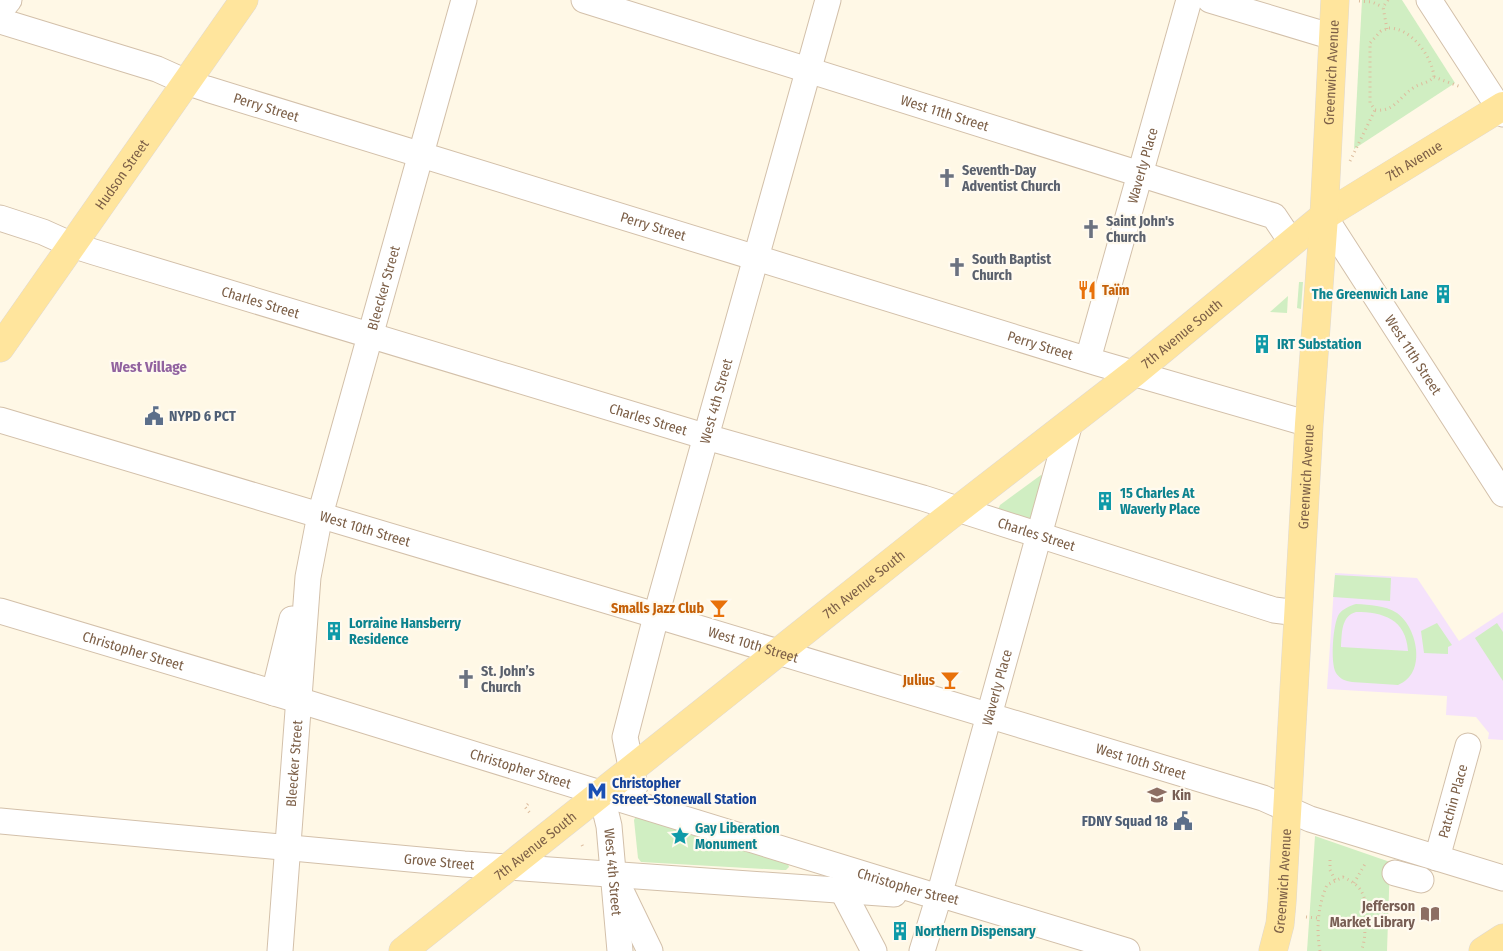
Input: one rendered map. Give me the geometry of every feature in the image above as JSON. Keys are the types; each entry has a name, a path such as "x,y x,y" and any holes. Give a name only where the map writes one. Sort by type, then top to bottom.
{"main road":[{"name":"Hudson Street","path":"0,348 244,0"},
{"name":"Greenwich Avenue","path":"1273,951 1280,924 1282,902 1308,424 1324,216 1333,37 1347,1"},
{"name":"7th Avenue","path":"1324,216 1502,109"},
{"name":"7th Avenue South","path":"403,951 778,652 1134,374 1324,216"},
{"path":"1483,951 1503,938"}],"street":[{"path":"0,12 9,0"},
{"name":"Bleecker Street","path":"280,951 308,577 320,515 464,0"},
{"name":"West 11th Street","path":"584,0 1274,216 1292,243"},
{"name":"West 4th Street","path":"639,805 625,738 656,616 828,0"},
{"name":"Waverly Place","path":"1088,359 1189,0"},
{"path":"1210,0 1333,37"},
{"path":"1429,0 1502,109"},
{"name":"Perry Street","path":"0,21 157,69 186,82 422,155 1134,374 1308,424"},
{"name":"West 11th Street","path":"1324,216 1503,494"},
{"name":"Charles Street","path":"0,218 43,232 72,245 706,437 958,510 1274,610 1298,613"},
{"name":"West 10th Street","path":"0,420 1263,798 1310,818 1503,878"},
{"name":"Waverly Place","path":"922,951 939,896 1070,423"},
{"name":"Bleecker Street","path":"274,693 296,606 308,577"},
{"name":"Christopher Street","path":"0,611 1119,950"},
{"name":"Patchin Place","path":"1438,858 1468,746"},
{"name":"West 4th Street","path":"601,793 609,826 620,951"},
{"name":"Grove Street","path":"0,821 508,867 939,896"},
{"path":"1395,873 1422,880"},
{"path":"614,875 650,951"},
{"path":"842,890 874,951"}],"path":[{"path":"1387,29 1383,7 1388,0"},
{"path":"1347,1 1372,2 1383,7"},
{"path":"1397,28 1413,38 1420,47 1432,66 1434,77 1424,85 1413,88 1392,107 1384,111 1375,110 1370,103 1372,80 1370,44 1376,36 1387,29 1397,28"},
{"path":"1434,77 1462,88"},
{"path":"1350,162 1375,110"},
{"path":"528,804 525,807 530,813"},
{"path":"1330,860 1330,870 1335,880"},
{"path":"1354,883 1365,864"},
{"path":"1320,951 1318,918 1322,896 1327,885 1343,877 1359,887 1366,898 1365,936 1361,951"},
{"path":"1306,917 1318,918"}],"shaded area":[{"path":"1335,573 1417,578 1459,641 1503,612 1503,740 1488,739 1489,733 1476,717 1446,715 1447,696 1327,689"}],"green space":[{"path":"1362,0 1402,0 1455,83 1354,149"},
{"path":"1299,282 1303,282 1301,309 1297,308"},
{"path":"1288,296 1287,313 1270,312"},
{"path":"1041,475 1044,477 1033,519 1028,522 997,512 1000,505"},
{"path":"1335,575 1391,578 1390,601 1333,597"},
{"path":"1356,604 1387,608 1397,613 1410,629 1414,639 1416,661 1413,671 1407,679 1398,685 1352,682 1339,677 1336,673 1333,652 1337,619 1342,611","holes":["1356,612 1384,616 1398,625 1403,631 1408,651 1341,647 1343,626 1347,617"]},
{"path":"1437,623 1452,645 1448,647 1448,654 1424,653 1421,631"},
{"path":"1497,623 1503,632 1503,681 1475,638"},
{"path":"636,816 788,864 789,867 786,870 782,870 641,862 638,858 634,820"},
{"path":"1315,836 1390,862 1387,951 1307,951"}],"place":[{"name":"Seventh-Day Adventist Church","path":"947,178"},
{"name":"Saint John's Church","path":"1091,229"},
{"name":"South Baptist Church","path":"957,267"},
{"name":"Taïm","path":"1087,290"},
{"name":"The Greenwich Lane","path":"1443,294"},
{"name":"IRT Substation","path":"1262,344"},
{"name":"NYPD 6 PCT","path":"154,416"},
{"name":"15 Charles At Waverly Place","path":"1105,501"},
{"name":"Smalls Jazz Club","path":"719,608"},
{"name":"Lorraine Hansberry Residence","path":"334,631"},
{"name":"St. John’s Church","path":"466,679"},
{"name":"Julius","path":"950,680"},
{"name":"Christopher Street–Stonewall Station","path":"597,791"},
{"name":"Kin","path":"1157,795"},
{"name":"FDNY Squad 18","path":"1183,821"},
{"name":"Gay Liberation Monument","path":"680,836"},
{"name":"Jefferson Market Library","path":"1430,914"},
{"name":"Northern Dispensary","path":"900,931"}],"district":[{"name":"West Village","path":"149,367"}]}
